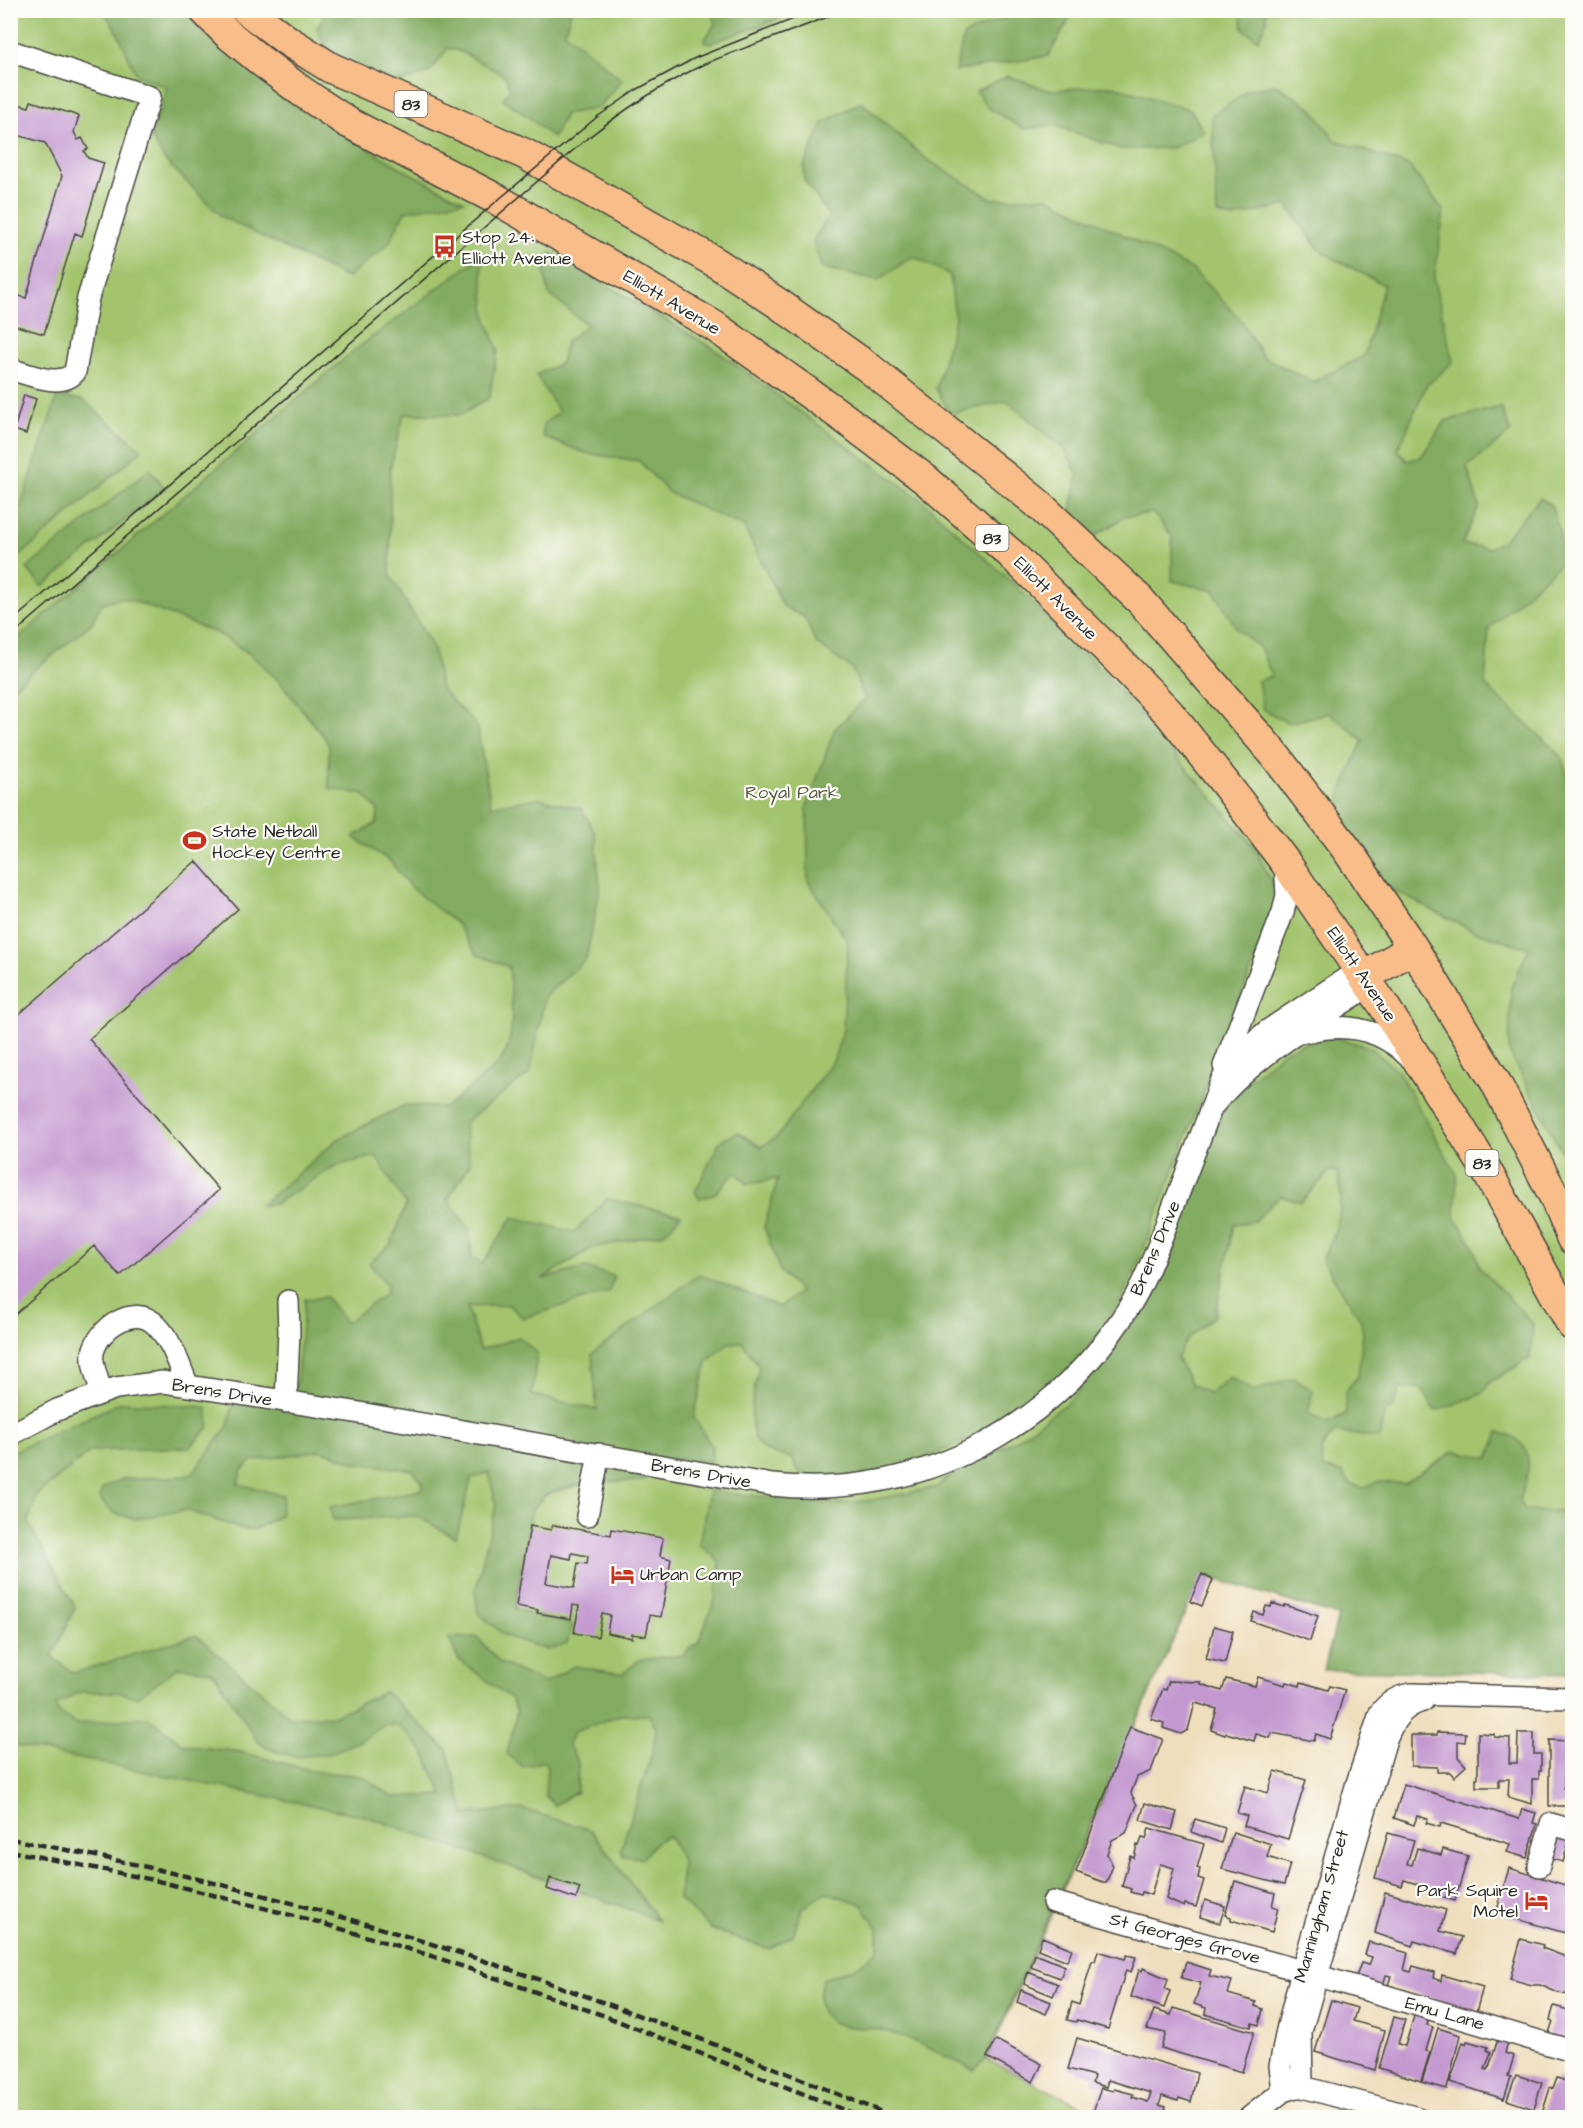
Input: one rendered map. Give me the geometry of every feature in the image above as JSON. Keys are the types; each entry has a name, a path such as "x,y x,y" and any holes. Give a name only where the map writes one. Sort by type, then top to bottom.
{"highway":[{"name":"Elliott Avenue","path":"204,10 242,45 323,106 362,130 498,200 714,326 840,415 926,480 1011,555 1169,713 1285,862 1364,977 1452,1116 1517,1223 1572,1325"},
{"name":"83","path":"247,10 288,41 331,68 525,154 715,262 869,368 1028,495 1140,600 1274,753 1348,851 1413,948 1495,1080 1556,1198 1572,1239"},
{"path":"1364,977 1413,948"}],"street":[{"path":"10,51 150,97 88,298 75,372 66,378 56,380 10,369"},
{"path":"1213,1103 1235,1036 1283,912 1287,895 1285,862"},
{"name":"Brens Drive","path":"10,1435 57,1410 116,1388 163,1382 348,1411 772,1485 822,1487 860,1484 916,1472 956,1457 1007,1431 1042,1407 1075,1377 1112,1333 1150,1268 1213,1103 1229,1067 1253,1042 1345,979 1364,977 1355,995 1252,1064 1213,1103"},
{"path":"1292,1037 1312,1031 1341,1027 1368,1030 1381,1036 1412,1060 1452,1116"},
{"path":"286,1402 288,1301"},
{"path":"102,1393 92,1355 100,1336 116,1323 126,1318 139,1316 155,1323 171,1344 188,1386"},
{"path":"587,1516 600,1454"},
{"name":"Manningham Street","path":"1293,2089 1280,2066 1310,1973 1375,1722 1386,1705 1407,1701 1416,1694 1572,1698"},
{"path":"1539,1866 1551,1824 1572,1830"},
{"name":"St Georges Grove","path":"1053,1902 1310,1973"},
{"name":"Emu Lane","path":"1310,1973 1572,2051"},
{"path":"1249,2118 1293,2089 1418,2118"}],"green space":[{"path":"711,10 801,11 711,43 704,41 715,24"},
{"name":"Royal Park","path":"11,11 1572,11 1572,1663 1324,1670 1338,1616 1202,1575 987,2060 1104,2117 11,2117"},
{"path":"103,11 193,11 350,138 464,201 405,211 389,243 347,278 222,217 164,159 151,137 167,87 137,76 116,29"},
{"path":"327,11 571,11 565,32 622,80 598,108 565,114 553,138 503,99 510,89 505,76 462,52 448,48 430,72 397,84 327,51 317,28"},
{"path":"1014,11 1074,11 1048,56 955,71 964,35 1010,16"},
{"path":"1240,11 1266,11 1267,21 1258,40 1243,28"},
{"path":"1008,76 1048,90 1113,86 1191,110 1204,132 1172,148 1121,149 1053,125 1024,129 988,108 976,91"},
{"path":"1276,85 1311,107 1335,140 1409,166 1444,211 1434,280 1453,362 1426,386 1398,450 1407,461 1421,457 1445,421 1501,407 1511,432 1467,467 1479,506 1462,544 1489,548 1502,542 1540,498 1551,505 1560,533 1562,562 1489,628 1485,685 1561,756 1572,790 1572,1197 1564,1156 1509,1051 1511,987 1529,948 1473,931 1383,885 1343,824 1340,795 1363,740 1329,713 1288,723 1263,709 1258,681 1272,676 1260,648 1237,629 1214,591 1172,581 1172,536 1153,513 1125,517 1088,540 1070,516 1078,474 1065,450 1007,401 951,414 936,389 955,319 950,275 913,256 878,280 822,268 813,241 829,216 804,180 804,166 823,123 861,102 926,159 992,199 1047,197 1192,269 1241,320 1263,357 1313,382 1364,356 1384,285 1320,251 1287,205 1232,218 1217,214 1212,116 1249,90"},
{"path":"551,252 711,347 919,498 1015,585 1107,676 1255,847 1279,898 1136,1268 1119,1303 1083,1355 1033,1404 984,1433 916,1462 860,1475 802,1478 792,1458 765,1450 753,1434 753,1398 759,1366 742,1342 728,1343 707,1362 694,1417 712,1447 711,1461 669,1459 643,1481 587,1482 547,1494 532,1509 515,1609 573,1625 567,1643 547,1650 506,1636 478,1613 475,1592 496,1506 489,1472 471,1479 456,1538 417,1516 333,1520 330,1507 421,1490 422,1483 413,1470 356,1463 321,1450 252,1461 241,1471 238,1484 283,1495 280,1515 256,1529 242,1529 185,1510 136,1519 114,1513 103,1503 100,1496 102,1489 122,1479 187,1476 193,1473 228,1426 235,1397 296,1386 305,1299 326,1297 346,1323 386,1293 387,1285 369,1263 391,1244 406,1205 376,1156 335,1166 275,1204 261,1205 338,1139 405,1105 445,1108 493,1068 500,1061 508,1046 512,1024 509,967 477,955 457,924 411,888 390,861 353,837 377,823 378,810 363,794 329,788 329,746 325,738 279,681 250,654 219,634 122,598 101,604 92,623 11,689 11,644 351,353 481,256 486,317 498,350 489,398 461,415 404,414 390,469 390,575 433,648 441,689 477,726 491,806 539,798 582,809 595,833 600,889 586,959 545,996 530,1073 464,1123 470,1164 448,1199 468,1227 472,1256 482,1264 513,1217 575,1232 607,1199 681,1215 664,1233 592,1248 542,1279 586,1268 614,1276 609,1292 523,1318 509,1305 467,1307 480,1350 519,1337 537,1353 532,1395 597,1410 592,1354 699,1274 779,1307 800,1292 780,1271 764,1227 778,1179 747,1184 736,1172 713,1195 699,1198 695,1192 720,1141 738,1132 761,1147 778,1136 834,1059 843,1030 848,942 808,881 807,806 835,729 865,699 852,669 816,643 804,617 784,607 744,527 669,493 639,461 585,453 543,437 543,424 559,412 536,375 561,363 566,342 587,325 549,294 544,272"},
{"path":"57,397 83,400 142,450 13,562 11,536"},
{"path":"150,469 165,488 42,587 27,568"},
{"path":"1325,1035 1369,1047 1398,1071 1457,1175 1455,1217 1474,1247 1479,1267 1533,1324 1530,1358 1490,1382 1482,1394 1436,1411 1421,1388 1400,1389 1392,1409 1385,1411 1379,1438 1335,1432 1321,1449 1323,1468 1343,1473 1350,1484 1364,1488 1376,1482 1404,1483 1455,1451 1489,1458 1499,1432 1517,1440 1527,1453 1528,1460 1527,1477 1519,1500 1525,1511 1572,1511 1572,1674 1324,1670 1338,1616 1202,1575 985,2060 974,2070 893,2033 836,2024 824,2015 820,2007 822,1979 855,1968 878,1950 878,1928 861,1904 826,1892 803,1908 793,1935 769,1949 712,1930 679,1899 682,1861 669,1836 656,1841 643,1858 623,1856 621,1849 653,1750 656,1727 649,1715 620,1715 574,1732 568,1744 578,1763 577,1792 554,1805 545,1795 547,1766 543,1761 523,1767 507,1754 517,1711 510,1698 458,1659 449,1638 477,1637 500,1663 545,1683 574,1666 623,1674 639,1660 683,1655 699,1641 715,1599 720,1562 699,1544 709,1491 836,1504 873,1500 937,1487 955,1471 1011,1443 1067,1403 1110,1355 1146,1299 1228,1098 1284,1051","holes":["1331,1170 1338,1173 1341,1196 1339,1218 1322,1260 1361,1320 1363,1334 1358,1376 1345,1392 1346,1414 1327,1423 1308,1413 1313,1391 1294,1378 1254,1391 1230,1377 1209,1394 1191,1384 1177,1358 1187,1339 1215,1316 1234,1224 1254,1221 1280,1196 1301,1202"]},
{"path":"122,1402 207,1407 209,1427 190,1447 91,1451 37,1495 28,1522 75,1607 52,1657 74,1673 196,1635 290,1717 333,1716 385,1692 447,1750 465,1814 522,1809 591,1830 658,1920 365,1816 11,1745 10,1453","holes":["179,1667 211,1671 258,1742 277,1752 298,1757 327,1754 360,1741 384,1725 398,1726 423,1751 443,1795 393,1797 363,1776 312,1771 241,1752 183,1744 148,1717 76,1724 58,1712 56,1705 80,1692 117,1692 137,1697"]}],"building":[{"path":"31,101 79,116 74,132 78,140 82,138 88,149 84,151 88,158 104,163 82,236 75,233 44,334 10,324 10,293 26,298 62,176 45,143 10,133 10,102 29,107"},
{"path":"24,395 36,399 26,434 14,430"},
{"path":"196,861 238,909 89,1039 219,1190 120,1276 94,1246 10,1319 10,1022"},
{"name":"Urban Camp","path":"553,1525 611,1535 612,1529 663,1538 660,1556 671,1559 661,1617 650,1615 646,1636 632,1634 632,1638 607,1633 610,1615 602,1613 598,1637 574,1633 579,1606 573,1605 571,1619 537,1613 538,1610 516,1606 530,1526 551,1530","holes":["572,1553 588,1556 587,1564 578,1563 574,1588 546,1583 551,1555 571,1559"]},
{"path":"1202,1574 1213,1580 1202,1606 1190,1601"},
{"path":"1272,1603 1318,1616 1310,1641 1251,1621 1254,1612 1263,1615 1266,1606 1271,1607"},
{"path":"1214,1626 1233,1631 1225,1663 1206,1659"},
{"path":"1258,1677 1285,1685 1286,1682 1300,1686 1301,1682 1328,1690 1330,1686 1345,1690 1330,1739 1316,1734 1314,1741 1272,1733 1270,1738 1256,1734 1254,1741 1226,1733 1225,1735 1211,1730 1217,1709 1195,1703 1188,1730 1181,1734 1163,1728 1164,1723 1151,1719 1163,1689 1166,1690 1169,1681 1201,1682 1201,1684 1222,1691 1226,1679 1255,1686"},
{"path":"1130,1727 1163,1739 1151,1771 1137,1777 1131,1793 1137,1805 1126,1833 1112,1840 1107,1854 1113,1866 1106,1883 1076,1872"},
{"path":"1437,1732 1466,1733 1465,1742 1458,1741 1458,1757 1466,1766 1454,1777 1450,1772 1437,1772 1437,1767 1411,1766 1411,1735 1437,1735"},
{"path":"1478,1733 1510,1738 1509,1763 1517,1763 1518,1733 1534,1733 1534,1754 1541,1754 1541,1771 1539,1771 1539,1779 1532,1779 1532,1804 1508,1797 1509,1779 1499,1779 1499,1787 1476,1787"},
{"path":"1549,1740 1572,1741 1572,1776 1564,1776 1564,1788 1572,1788 1572,1806 1549,1806"},
{"path":"1275,1771 1306,1780 1288,1839 1244,1826 1247,1816 1237,1813 1245,1786 1268,1793"},
{"path":"1404,1784 1519,1819 1522,1809 1536,1813 1533,1823 1537,1824 1527,1858 1507,1852 1510,1844 1441,1823 1440,1827 1426,1823 1428,1819 1417,1816 1414,1825 1394,1818"},
{"path":"1145,1803 1177,1812 1172,1830 1140,1820"},
{"path":"1195,1819 1225,1828 1221,1843 1191,1832"},
{"path":"1149,1828 1204,1844 1197,1868 1200,1869 1198,1878 1204,1880 1196,1907 1185,1904 1184,1907 1166,1899 1174,1868 1160,1864 1151,1895 1130,1892 1131,1889 1122,1886 1130,1856 1134,1858 1137,1845 1139,1846 1142,1838 1146,1839"},
{"path":"1554,1829 1571,1834 1563,1862 1546,1857"},
{"path":"1233,1832 1271,1844 1267,1857 1290,1864 1284,1885 1222,1869"},
{"path":"1388,1833 1414,1840 1407,1864 1412,1865 1417,1848 1441,1855 1443,1849 1468,1856 1455,1901 1428,1893 1430,1888 1404,1880 1402,1886 1375,1878"},
{"name":"Park Squire Motel","path":"1509,1868 1572,1887 1572,1935 1496,1913"},
{"path":"550,1878 580,1888 576,1899 547,1889"},
{"path":"1235,1881 1275,1893 1272,1906 1278,1908 1272,1932 1231,1920 1231,1917 1225,1915"},
{"path":"1385,1892 1446,1910 1440,1931 1462,1937 1457,1954 1414,1941 1412,1946 1375,1933"},
{"path":"1205,1900 1225,1906 1220,1923 1200,1917"},
{"path":"1042,1937 1072,1949 1067,1961 1038,1949"},
{"path":"1521,1939 1543,1945 1542,1948 1572,1959 1572,1996 1540,1985 1510,1979"},
{"path":"1369,1942 1408,1953 1404,1970 1411,1972 1413,1966 1434,1972 1433,1978 1441,1981 1442,1975 1483,1987 1476,2012 1388,1985 1391,1976 1386,1975 1381,1993 1356,1977 1361,1963 1369,1965 1372,1957 1365,1955"},
{"path":"1098,1951 1125,1959 1127,1955 1136,1957 1131,1972 1126,1970 1108,2029 1077,2020 1076,2022 1067,2020 1072,2002 1079,2005 1092,1961 1095,1961"},
{"path":"1035,1954 1065,1966 1060,1978 1031,1967"},
{"path":"1186,1962 1211,1970 1209,1976 1232,1981 1228,1994 1256,2002 1255,2006 1263,2009 1259,2025 1252,2023 1251,2027 1205,2014 1206,2008 1194,2004 1201,1983 1181,1978"},
{"path":"1143,1968 1168,1979 1165,1989 1170,1991 1164,2008 1131,1997 1139,1970 1142,1971"},
{"path":"1028,1972 1058,1984 1053,1996 1024,1984"},
{"path":"1021,1990 1051,2002 1046,2014 1017,2002"},
{"path":"1331,2000 1357,2008 1353,2021 1385,2030 1375,2070 1315,2052"},
{"path":"1554,2006 1572,2011 1572,2047 1547,2039 1553,2021 1550,2020"},
{"path":"1173,2008 1254,2032 1242,2072 1161,2048 1166,2033 1147,2029 1154,2010 1171,2015"},
{"path":"1415,2013 1429,2017 1427,2025 1433,2027 1426,2051 1430,2052 1421,2081 1379,2068 1394,2017 1405,2020 1398,2044 1405,2046"},
{"path":"1438,2028 1460,2035 1447,2089 1422,2082"},
{"path":"1077,2038 1197,2073 1191,2102 1162,2096 1159,2105 1166,2107 1163,2118 1111,2118 1093,2112 1101,2088 1133,2094 1132,2097 1148,2102 1151,2093 1108,2080 1106,2087 1092,2083 1094,2076 1068,2069"},
{"path":"1498,2039 1508,2042 1505,2053 1514,2056 1508,2076 1511,2077 1504,2099 1450,2082 1463,2042 1488,2047 1487,2050 1491,2052 1485,2069 1488,2070"},
{"path":"996,2040 1042,2064 1033,2082 987,2057"},
{"path":"1516,2075 1542,2083 1534,2109 1507,2100"},
{"path":"1557,2078 1572,2083 1572,2118 1541,2117 1550,2088 1553,2089"}],"tram line":[{"path":"10,623 597,117 636,90 695,58 816,10"},
{"path":"10,637 598,130 658,89 705,64 844,10"}],"railway":[{"path":"10,1839 227,1886 441,1947 671,2028 896,2118"},
{"path":"10,1851 154,1880 318,1922 438,1958 605,2016 865,2118"}],"place":[{"name":"Stop 24: Elliott Avenue","path":"444,247"},
{"name":"State Netball Hockey Centre","path":"194,841"},
{"name":"Urban Camp","path":"622,1574"},
{"name":"Park Squire Motel","path":"1536,1900"}]}
